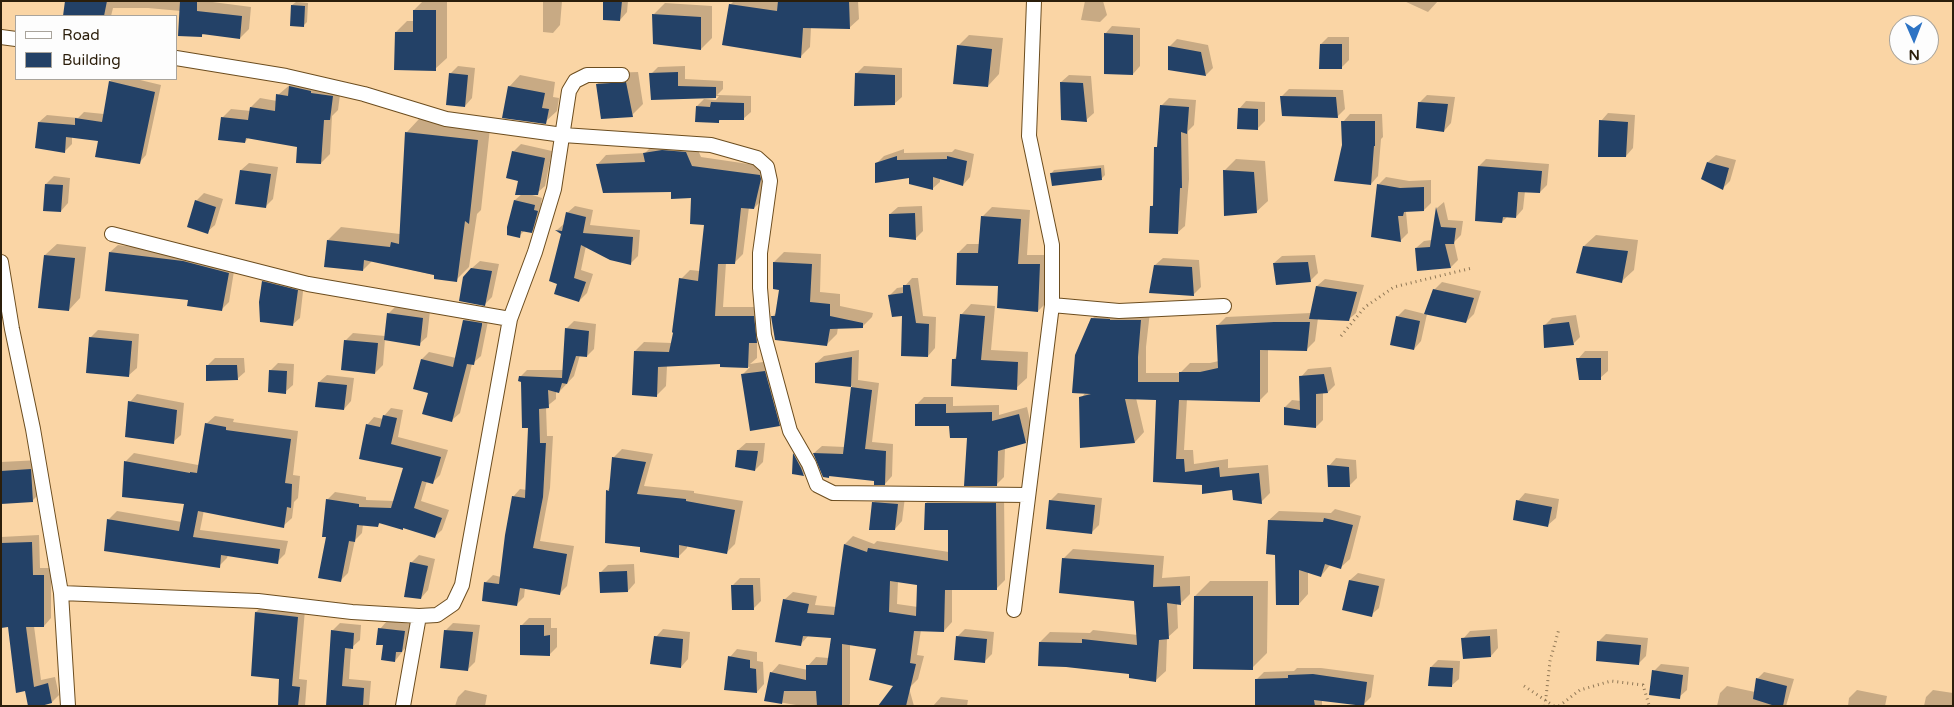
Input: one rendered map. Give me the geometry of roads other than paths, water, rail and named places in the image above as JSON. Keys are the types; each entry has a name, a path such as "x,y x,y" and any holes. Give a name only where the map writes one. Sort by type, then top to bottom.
{"street":[{"path":"1014,610 1052,306 1052,245 1029,136 1034,1"},
{"path":"1,37 15,39"},
{"path":"178,58 286,76 364,94 446,119 563,135 711,145 757,158 767,167 770,181 760,252 760,288 764,335 790,431 809,464 817,485 833,493 1028,495"},
{"path":"62,593 258,601 352,612 419,616 437,615 453,604 462,585 510,319 535,252 554,189 569,90 575,81 587,74 622,75"},
{"path":"112,234 308,284 510,319"},
{"path":"1,262 4,288 62,593 68,706"},
{"path":"1052,306 1119,311 1224,306"},
{"path":"403,706 419,616"}]}
